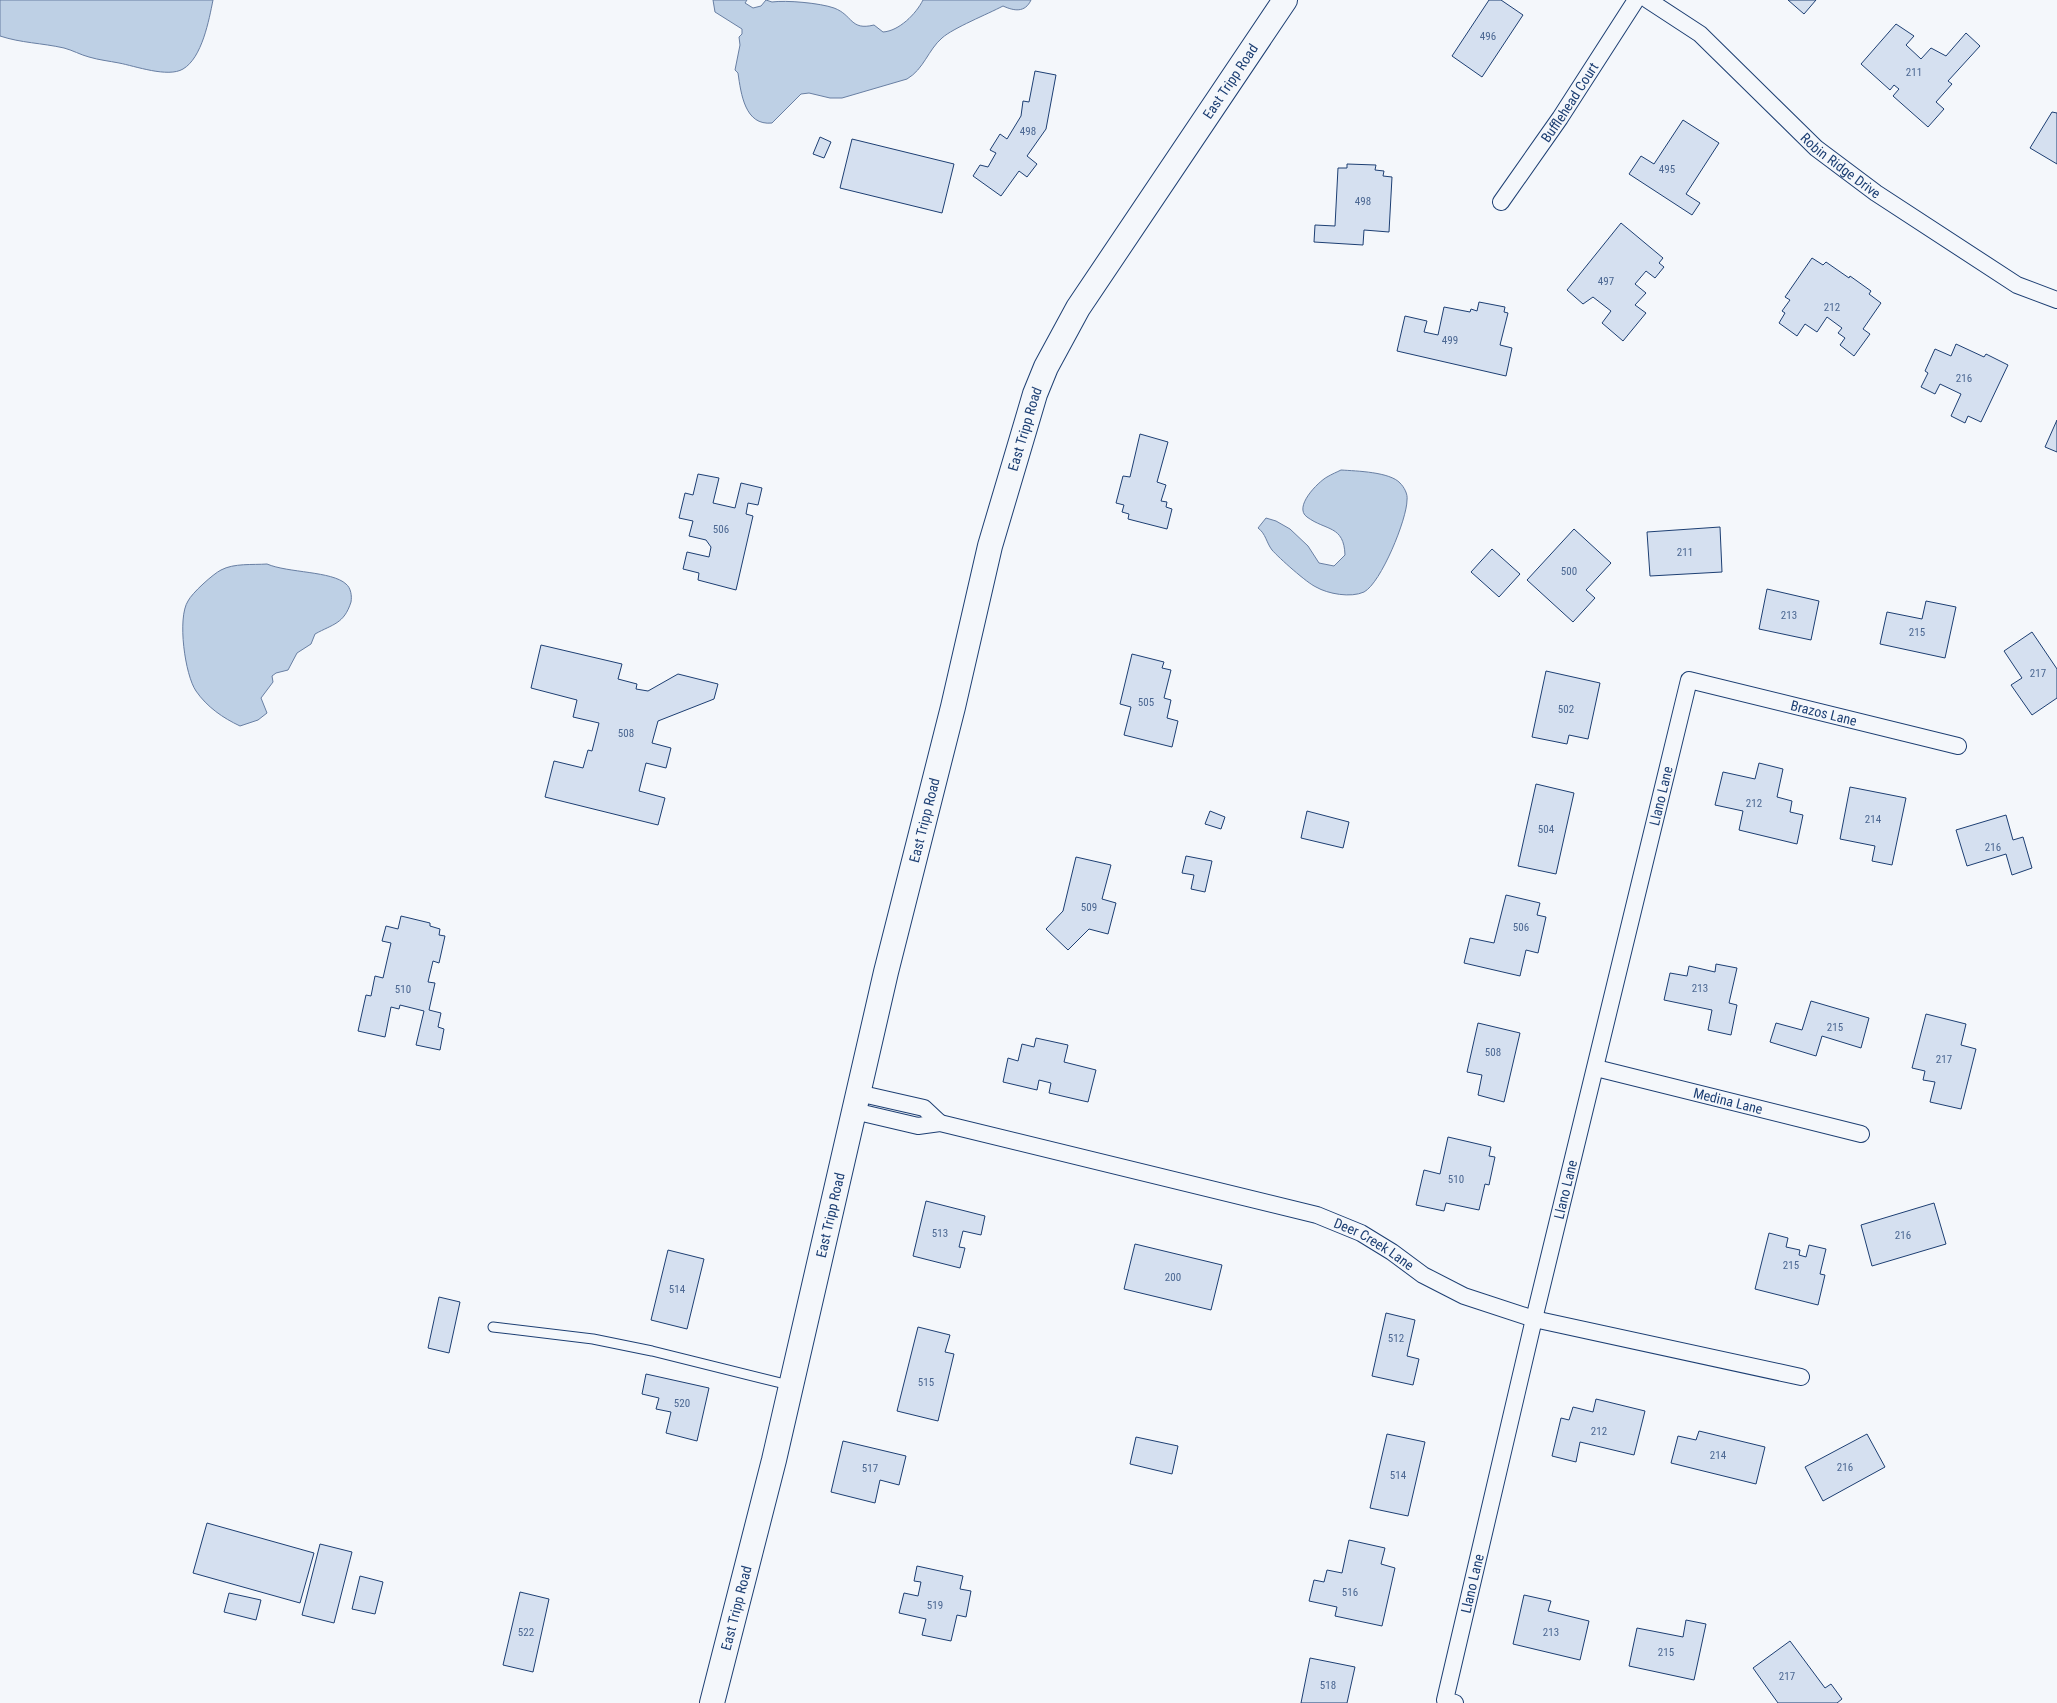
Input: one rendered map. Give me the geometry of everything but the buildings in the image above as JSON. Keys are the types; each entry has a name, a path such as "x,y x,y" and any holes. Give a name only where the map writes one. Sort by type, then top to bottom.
{"street":[{"name":"East Tripp Road","path":"712,1703 774,1460 886,972 953,707 990,546 1035,394 1046,367 1078,308 1285,0"},
{"name":"Bufflehead Court","path":"1501,202 1560,118 1636,0"},
{"name":"Robin Ridge Drive","path":"1648,0 1700,34 1816,148 1876,194 2016,286 2057,300"},
{"name":"Brazos Lane","path":"1689,680 1958,746"},
{"name":"Llano Lane","path":"1450,1702 1534,1320 1689,680"},
{"name":"Medina Lane","path":"1596,1068 1861,1134"},
{"name":"Deer Creek Lane","path":"856,1102 924,1108 940,1123 1317,1214 1361,1233 1423,1275 1464,1296 1534,1320 1801,1378"}],"lane":[{"path":"493,1327 602,1341 652,1351 791,1385"}],"water":[{"path":"0,0 213,0 204,38 190,64 177,71 160,72 96,59 64,48 0,36"},
{"path":"713,0 747,0 745,3 753,8 761,6 766,0 820,5 840,11 860,26 874,25 883,32 895,29 906,21 923,0 1031,0 1022,9 1015,10 1003,6 947,34 937,43 918,70 907,79 842,98 830,98 809,93 801,94 772,123 763,123 750,114 746,107 738,73 735,70 740,45 739,37 742,34 742,29 715,12"},
{"path":"1341,470 1389,476 1401,485 1407,498 1403,521 1385,564 1371,586 1364,592 1353,595 1333,593 1312,585 1276,554 1258,528 1266,518 1276,521 1290,529 1308,546 1319,563 1334,566 1345,555 1341,538 1338,533 1307,517 1303,513 1303,507 1308,495 1318,484"},
{"path":"267,564 320,574 339,580 349,588 351,602 341,619 315,634 311,644 297,653 288,670 272,676 273,682 261,698 267,713 258,720 240,726 210,707 196,691 186,660 183,620 188,601 194,593 208,579 221,570 238,565"}]}
